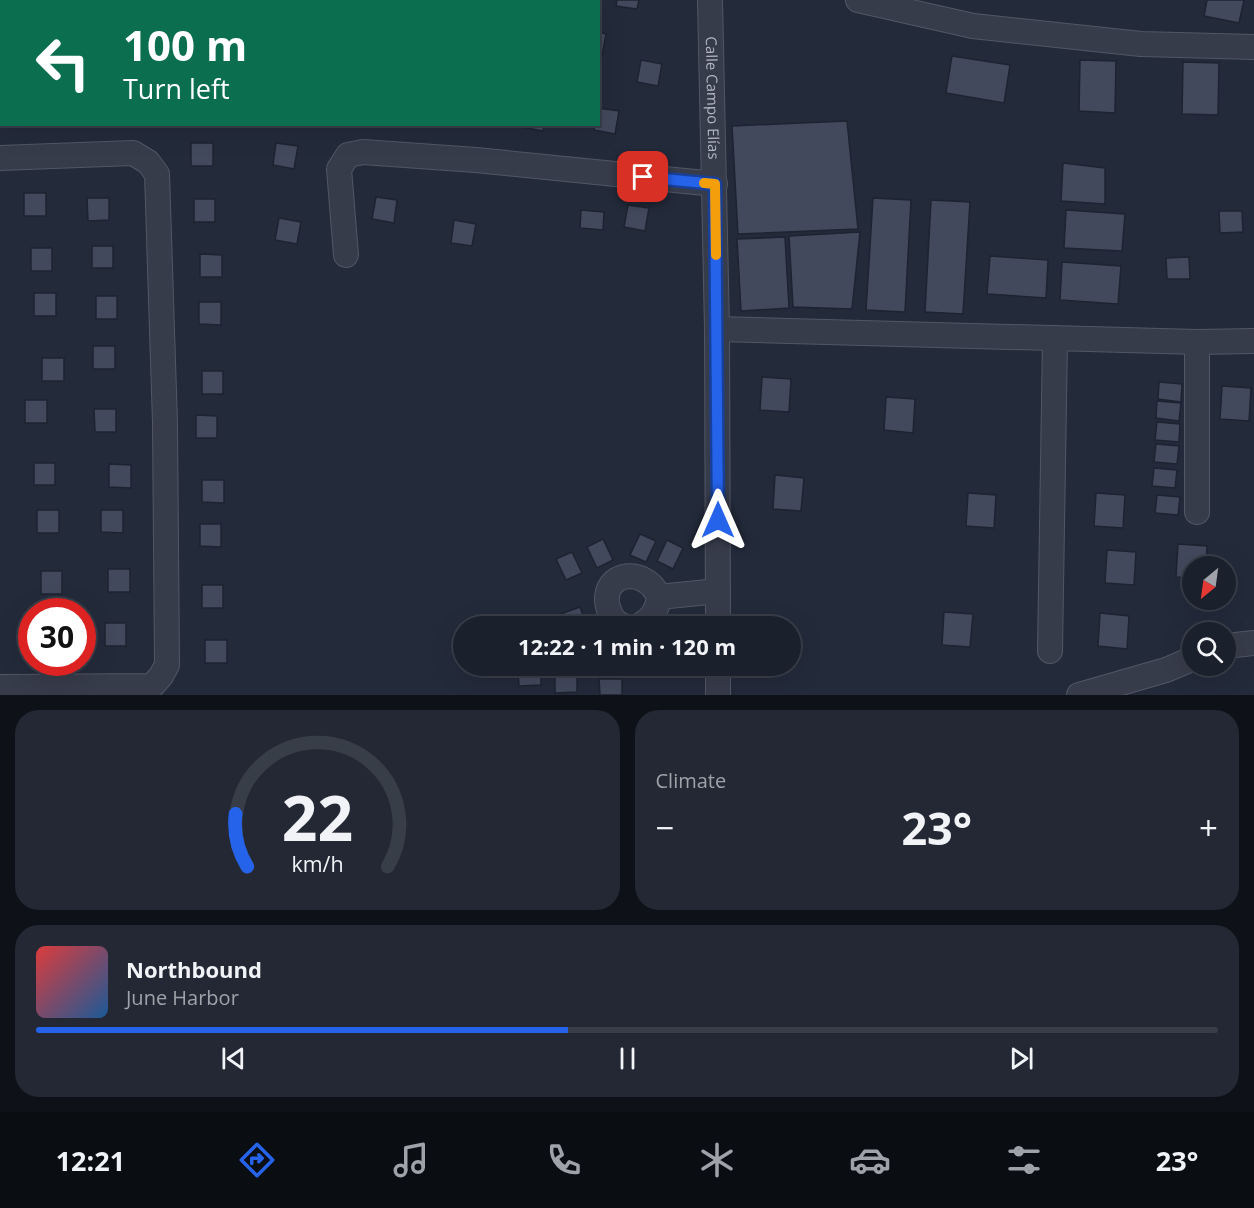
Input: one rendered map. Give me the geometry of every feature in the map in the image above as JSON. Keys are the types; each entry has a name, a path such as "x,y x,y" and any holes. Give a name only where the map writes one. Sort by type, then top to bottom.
{"street":[{"name":"Calle Campo Elías","path":"710,0 717,329 718,616"},
{"path":"858,0 974,26 1141,44 1254,47"},
{"path":"346,255 339,169 348,154 363,152 476,160 715,184"},
{"path":"0,158 133,153 148,162 157,174 165,423 167,654 165,671 152,686 0,687"},
{"path":"717,329 1197,342 1254,341"},
{"path":"1050,651 1055,338"},
{"path":"1197,342 1197,512"},
{"path":"611,616 606,593 611,584 619,578 630,577 642,580 651,586 659,597 657,607 651,616"},
{"path":"659,597 718,591"},
{"path":"1236,645 1254,643"},
{"path":"1079,695 1182,663"},
{"path":"718,676 718,695"}],"building":[{"path":"617,0 639,0 637,9 616,6"},
{"path":"1207,0 1244,0 1239,23 1204,16"},
{"path":"600,32 606,34 602,56 600,56"},
{"path":"952,56 1010,65 1004,103 946,93"},
{"path":"641,60 662,64 658,86 637,82"},
{"path":"1080,60 1116,61 1115,113 1079,111"},
{"path":"1183,62 1219,63 1218,115 1182,114"},
{"path":"600,108 619,111 615,134 594,130 595,126 600,126"},
{"path":"847,121 858,229 738,234 732,126"},
{"path":"521,126 544,126 543,131"},
{"path":"191,143 213,143 213,166 191,166"},
{"path":"276,143 298,146 294,169 273,165"},
{"path":"1063,163 1105,168 1105,204 1061,201"},
{"path":"24,193 46,193 46,216 24,216"},
{"path":"376,197 397,200 394,223 372,219"},
{"path":"87,198 109,198 109,220 88,221"},
{"path":"873,198 911,200 905,312 866,310"},
{"path":"194,199 215,199 215,222 194,222"},
{"path":"931,200 970,202 963,314 925,312"},
{"path":"628,205 649,208 645,231 624,227"},
{"path":"581,210 604,212 603,230 580,228"},
{"path":"1066,210 1125,214 1122,251 1064,248"},
{"path":"1219,211 1242,211 1243,232 1220,233"},
{"path":"279,218 301,222 297,244 275,240"},
{"path":"454,220 476,224 472,246 451,243"},
{"path":"860,232 852,309 793,307 789,236"},
{"path":"785,237 789,308 741,311 737,239"},
{"path":"92,246 113,246 113,268 92,268"},
{"path":"31,248 52,248 52,271 31,271"},
{"path":"200,254 222,255 222,277 200,277"},
{"path":"990,256 1048,260 1046,298 987,294"},
{"path":"1189,257 1190,279 1167,279 1166,258"},
{"path":"1062,262 1121,266 1118,304 1060,300"},
{"path":"34,293 56,293 56,316 34,316"},
{"path":"96,296 117,296 117,319 96,319"},
{"path":"199,302 221,302 221,325 199,324"},
{"path":"93,346 115,346 115,369 93,369"},
{"path":"42,358 64,358 64,381 42,381"},
{"path":"202,371 223,371 223,394 202,394"},
{"path":"762,377 791,379 789,412 760,410"},
{"path":"1159,382 1182,384 1181,402 1158,399"},
{"path":"1222,386 1251,388 1249,421 1220,419"},
{"path":"886,397 915,399 913,433 884,430"},
{"path":"25,400 47,400 47,423 25,423"},
{"path":"1157,401 1181,403 1179,421 1156,418"},
{"path":"94,409 116,409 116,432 95,432"},
{"path":"196,415 217,416 217,438 196,438"},
{"path":"1157,422 1180,424 1179,442 1155,440"},
{"path":"1156,444 1179,446 1177,464 1154,462"},
{"path":"34,463 55,463 55,485 34,485"},
{"path":"109,464 131,465 131,488 109,487"},
{"path":"1154,468 1177,470 1175,488 1152,486"},
{"path":"775,475 804,478 801,511 773,509"},
{"path":"202,480 224,480 224,503 202,502"},
{"path":"968,493 996,495 994,528 966,526"},
{"path":"1096,493 1125,495 1123,528 1094,526"},
{"path":"1157,495 1180,497 1178,515 1155,513"},
{"path":"37,510 59,510 59,533 37,533"},
{"path":"101,510 123,510 123,533 101,532"},
{"path":"200,524 221,524 221,547 200,546"},
{"path":"640,534 656,541 646,562 630,555"},
{"path":"603,539 613,560 597,568 587,547"},
{"path":"667,540 683,548 673,569 657,561"},
{"path":"1178,544 1207,546 1207,556 1182,556 1182,577 1176,577"},
{"path":"1107,550 1136,552 1134,585 1105,583"},
{"path":"572,552 582,573 566,580 556,559"},
{"path":"108,569 130,569 130,592 108,592"},
{"path":"41,571 62,571 62,594 41,594"},
{"path":"202,585 223,585 223,608 202,608"},
{"path":"580,607 583,616 558,616"},
{"path":"944,612 973,614 970,647 942,645"},
{"path":"1100,613 1129,616 1127,649 1098,646"},
{"path":"105,623 126,623 126,646 105,646"},
{"path":"205,640 227,640 227,663 205,663"},
{"path":"518,676 541,676 541,685 519,686"},
{"path":"555,676 577,676 577,692 555,693"},
{"path":"599,679 622,679 622,695 600,695"}],"slow traffic":[{"path":"704,183 715,184 716,255"}],"route":[{"path":"643,177 715,184 718,520"}]}
